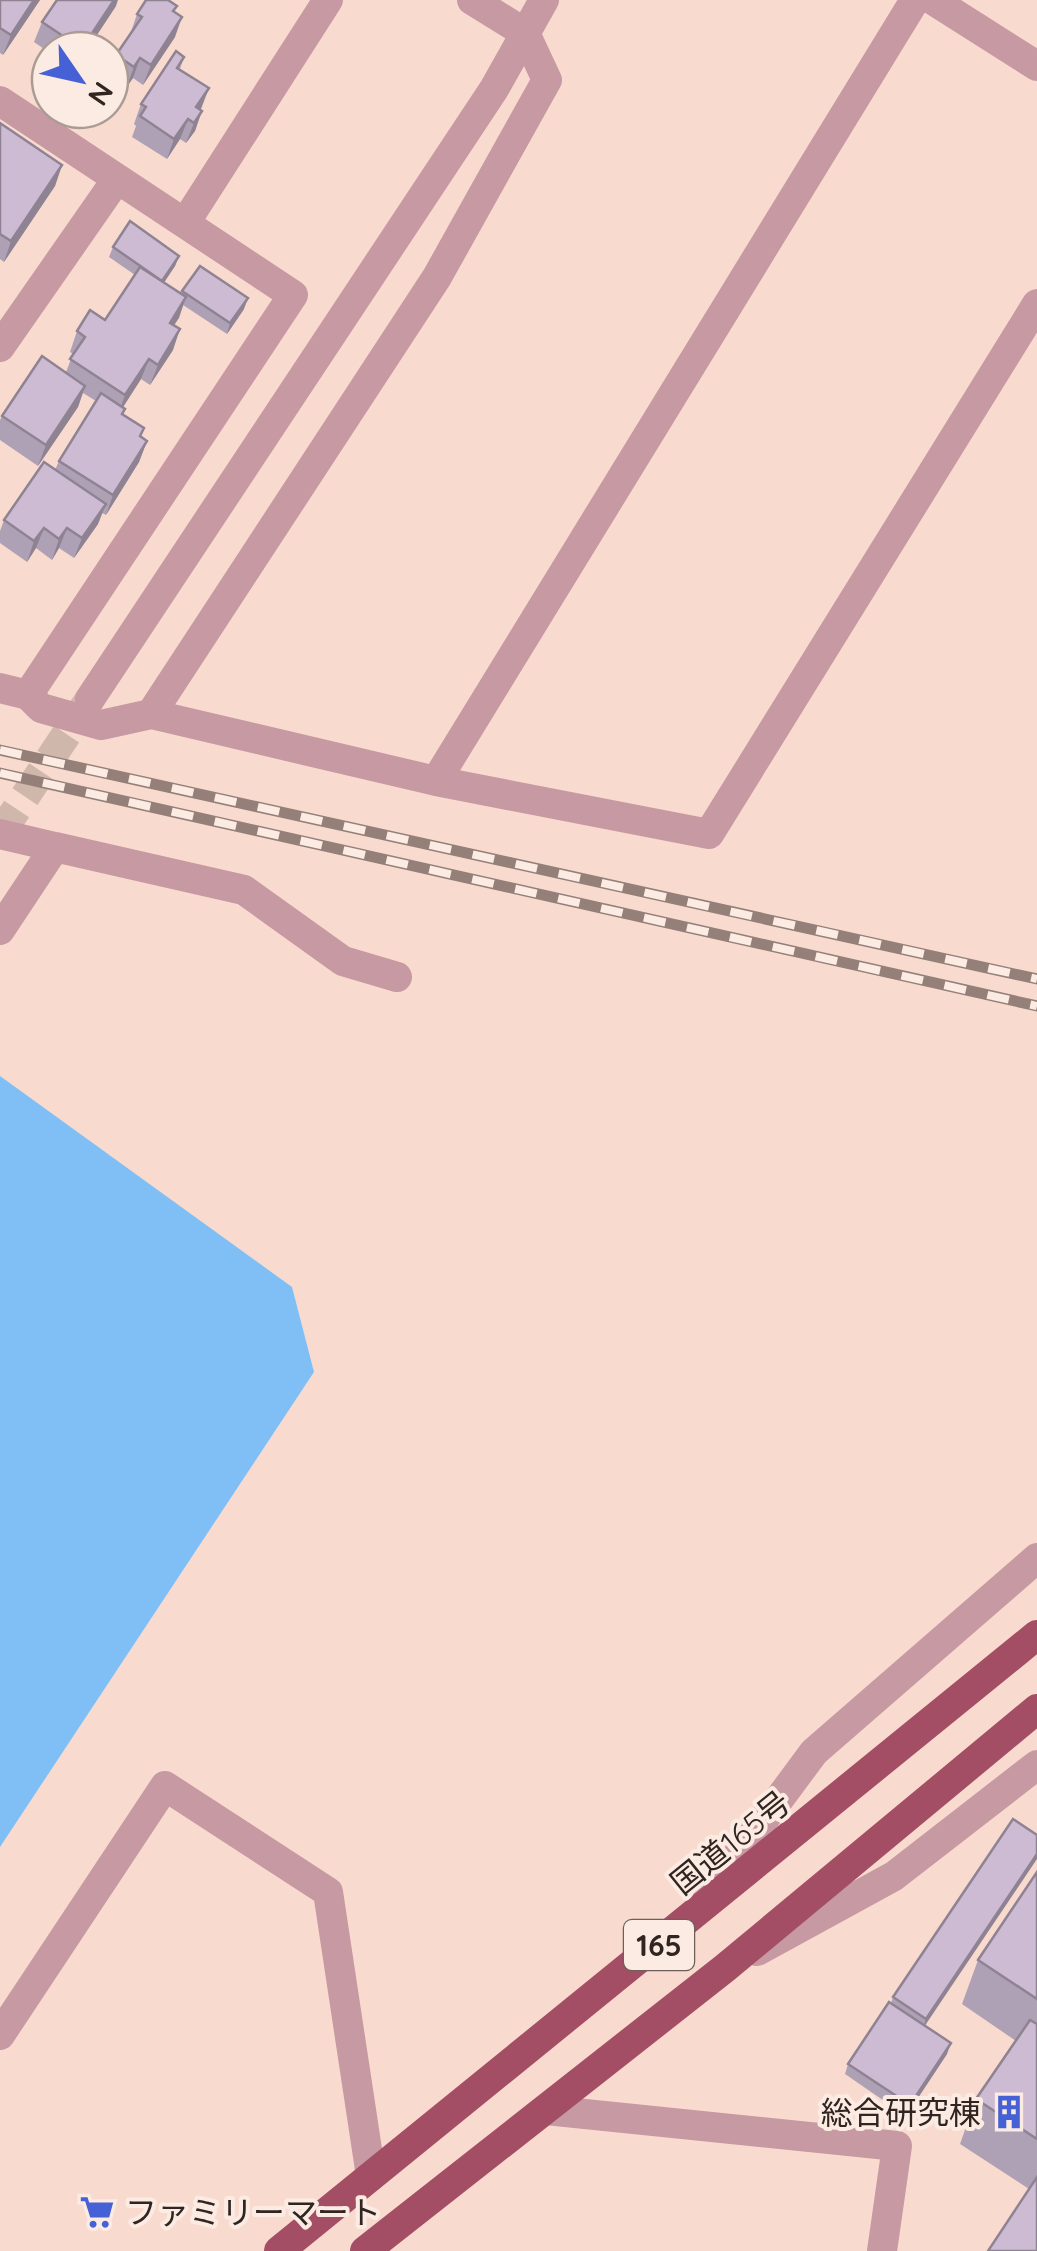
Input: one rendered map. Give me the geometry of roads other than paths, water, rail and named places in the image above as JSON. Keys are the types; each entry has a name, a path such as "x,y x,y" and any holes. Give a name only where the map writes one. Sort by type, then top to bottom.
{"highway":[{"name":"国道165号","path":"279,2251 1037,1635"},
{"name":"165","path":"365,2251 725,1968 1037,1709"}],"street":[{"path":"185,224 328,0"},
{"path":"151,714 437,278 546,80 525,34 472,0"},
{"path":"90,699 494,89 544,0"},
{"path":"436,781 915,0"},
{"path":"933,0 1037,66"},
{"path":"0,101 293,295 14,692 41,708 102,726 151,714 436,781 709,834 1037,304"},
{"path":"0,347 117,178"},
{"path":"0,834 244,890 342,961 397,977"},
{"path":"0,930 55,846"},
{"path":"688,1922 814,1752 1037,1558"},
{"path":"725,1968 894,1876 1037,1766"},
{"path":"0,2035 165,1786 328,1892 371,2176"},
{"path":"546,2110 897,2146 882,2251"}],"water":[{"path":"0,1076 292,1287 314,1372 0,1847"}],"tunnel":[{"path":"0,834 90,699"}],"railway":[{"path":"0,750 1037,979"},
{"path":"0,773 1037,1006"}],"place":[{"name":"総合研究棟","path":"1009,2112"},
{"name":"ファミリーマート","path":"97,2212"}]}
